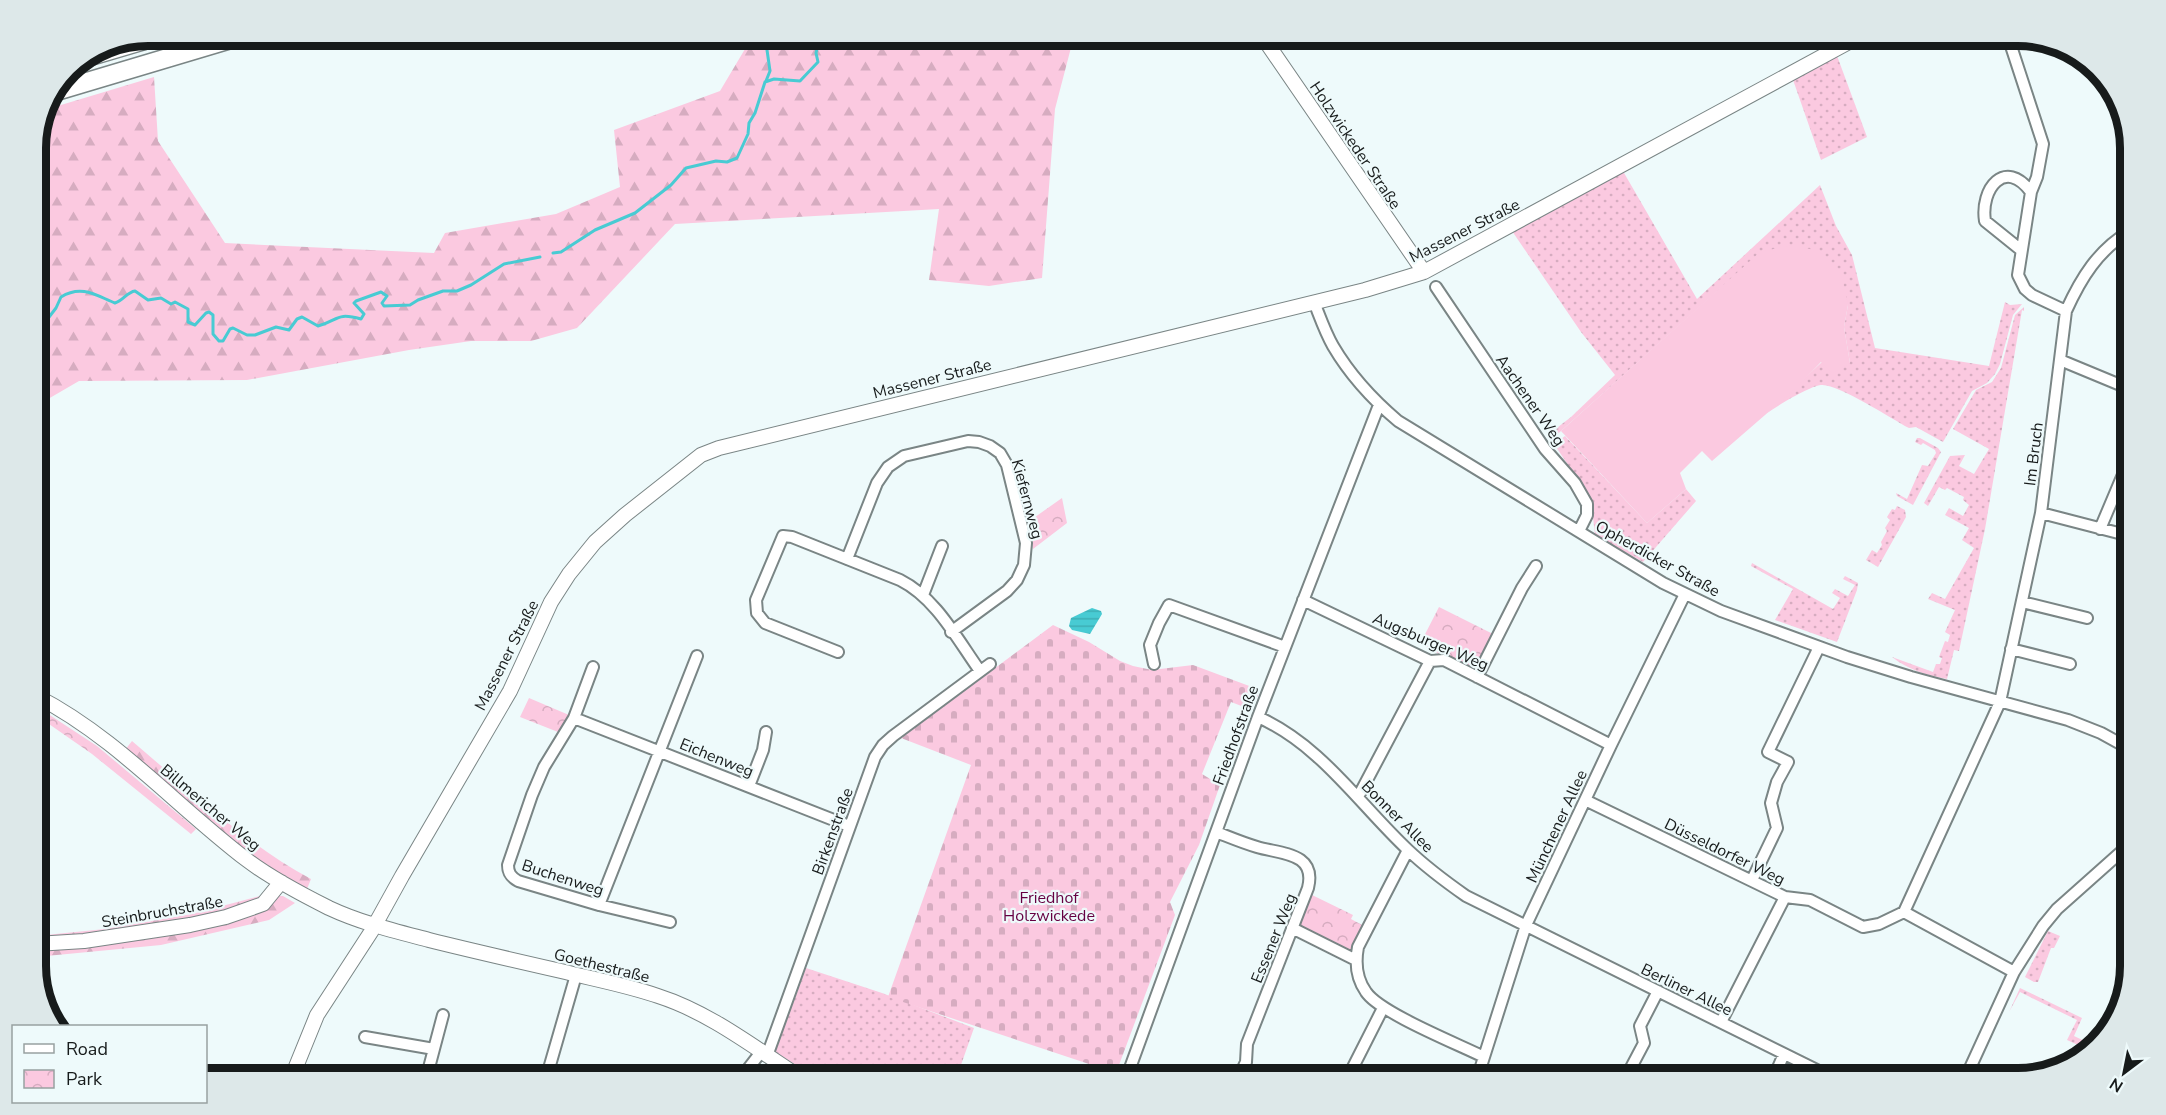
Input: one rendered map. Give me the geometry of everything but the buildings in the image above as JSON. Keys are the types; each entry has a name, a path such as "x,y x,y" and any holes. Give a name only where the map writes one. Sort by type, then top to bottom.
{"highway":[{"path":"67,88 207,46"}],"street":[{"name":"Holzwickeder Straße","path":"1269,46 1424,272"},
{"name":"Massener Straße","path":"295,1068 317,1015 375,926 510,691 551,602 569,574 595,542 701,455 730,445 1365,290 1424,272 1842,46"},
{"path":"2011,46 2043,144 2037,177 2031,192 2018,275 2025,289 2032,295 2066,311"},
{"path":"2021,250 1985,221 1984,212 1992,185 2005,176 2012,176 2019,180 2031,192"},
{"name":"Im Bruch","path":"1904,912 2000,702 2041,513 2066,311 2095,260 2119,238"},
{"name":"Aachener Weg","path":"1436,286 1545,449 1575,483 1587,504 1587,515 1579,531"},
{"name":"Opherdicker Straße","path":"1314,302 1332,344 1350,373 1379,405 1398,421 1684,594 1721,611 1911,677 2086,726 2120,744"},
{"path":"2060,360 2119,385"},
{"name":"Friedhofstraße","path":"1130,1068 1257,717 1379,405"},
{"name":"Kiefernweg","path":"847,559 877,483 884,471 893,463 913,453 968,441 984,443 994,448 1004,458 1009,471 1025,536 1026,558 1021,573 1012,586 951,632"},
{"path":"2100,529 2119,483"},
{"path":"2041,513 2119,534"},
{"path":"838,652 765,623 757,613 756,600 783,536 792,537 900,580 923,595 980,671"},
{"path":"923,595 942,546"},
{"path":"1477,677 1522,588 1536,566"},
{"name":"Münchener Allee","path":"1481,1068 1526,926 1684,594"},
{"name":"Augsburger Weg","path":"1303,600 1430,661 1444,660 1611,745"},
{"path":"2022,602 2087,618"},
{"path":"1154,664 1150,645 1169,605 1285,646"},
{"path":"1752,880 1777,828 1771,803 1777,782 1788,762 1768,752 1819,646"},
{"path":"2012,650 2070,664"},
{"path":"599,905 697,656"},
{"path":"1358,797 1430,661"},
{"name":"Birkenstraße","path":"750,1068 764,1054 872,764 883,745 990,664"},
{"path":"574,718 593,667"},
{"name":"Billmericher Weg","path":"47,703 118,750 248,861 281,882 331,908 375,926"},
{"name":"Bonner Allee","path":"1257,717 1283,729 1308,747 1408,850 1447,883 1466,896 1526,926"},
{"name":"Eichenweg","path":"574,718 849,826"},
{"name":"Buchenweg","path":"574,718 544,767 518,830 507,865 508,870 518,881 599,905 670,922"},
{"path":"748,786 763,750 766,732"},
{"name":"Düsseldorfer Weg","path":"1585,800 1785,897 1810,900 1863,927 1879,924 1904,912"},
{"name":"Essener Weg","path":"1216,832 1255,847 1290,854 1304,862 1310,882 1247,1044 1246,1062 1243,1068"},
{"path":"1408,850 1358,947 1357,974 1365,991 1383,1008 1484,1057"},
{"path":"1970,1068 2014,972 2057,909 2120,853"},
{"name":"Steinbruchstraße","path":"47,943 84,941 190,925 226,917 263,904 281,882"},
{"path":"1721,1022 1785,897"},
{"path":"1904,912 2014,972"},
{"name":"Goethestraße","path":"375,926 660,996 690,1008 718,1024 786,1068"},
{"name":"Berliner Allee","path":"1526,926 1813,1068"},
{"path":"1292,928 1356,960"},
{"path":"549,1068 576,975"},
{"path":"1631,1068 1644,1043 1640,1026 1658,991"},
{"path":"1353,1068 1383,1008"},
{"path":"429,1068 443,1015"},
{"path":"365,1037 434,1049"},
{"path":"1778,1068 1784,1054"}],"green space":[{"path":"744,46 1071,46 1055,109 1042,278 989,286 929,280 939,209 675,224 577,328 531,341 471,341 247,380 79,381 47,400 47,142 50,122 56,107 154,77 158,141 225,243 434,253 445,233 556,214 620,187 614,130 720,91 745,49"},
{"path":"1836,53 1867,137 1821,160 1792,77"},
{"path":"1620,166 1697,299 1820,185 1836,226 1852,255 1875,348 1989,366 2005,302 2010,305 2022,304 2013,315 2000,364 1995,374 1987,383 1972,391 1943,442 1916,427 1909,428 1851,395 1829,386 1821,385 1809,389 1767,413 1822,362 1850,363 1844,327 1848,305 1761,252 1552,439 1549,434 1571,417 1615,375 1581,332 1510,228"},
{"path":"1791,245 1819,251 1841,273 1848,305 1844,327 1850,363 1832,373 1821,362 1796,388 1712,461 1702,451 1680,473 1686,489 1647,523 1561,431 1760,252"},
{"path":"2024,307 1985,529 1959,651 1954,650 1947,679 1932,676 1911,669 1892,657 1933,672 1936,664 1940,664 1942,658 1939,657 1950,635 1945,632 1955,610 1928,599 1932,593 1945,599 1974,548 1962,540 1969,528 1945,515 1949,508 1963,516 1969,505 1963,500 1964,497 1947,488 1945,490 1939,487 1928,506 1924,503 1950,456 1965,455 1959,466 1974,474 1989,449 1953,429 1976,390 1992,382 2001,368 2015,315"},
{"path":"1565,436 1647,523 1686,489 1696,501 1643,562 1595,535 1591,499 1554,444"},
{"path":"1917,438 1938,448 1941,452 1913,505 1897,496 1896,493 1907,499 1922,465 1928,466 1936,453 1923,443 1921,445 1915,442"},
{"path":"1062,498 1067,523 1033,549 1028,522"},
{"path":"1897,506 1905,510 1906,517 1878,567 1866,560 1872,550 1877,553 1882,545 1881,542 1887,531 1885,528 1890,520 1887,517"},
{"path":"1752,563 1833,609 1840,598 1832,593 1835,589 1848,596 1855,585 1843,579 1845,576 1858,583 1837,642 1775,620 1793,589 1751,566"},
{"path":"1439,607 1493,634 1474,672 1420,644"},
{"name":"Friedhof Holzwickede","path":"1053,625 1133,666 1152,670 1193,665 1260,690 1252,710 1231,702 1202,774 1220,785 1199,845 1170,902 1175,915 1118,1068 1101,1068 888,997 971,765 901,738"},
{"path":"529,698 569,715 558,732 520,717"},
{"path":"47,713 97,746 196,829 191,834 92,754 47,723"},
{"path":"132,741 240,833 311,879 307,889 271,869 220,833 125,750"},
{"path":"1310,894 1353,915 1351,919 1364,926 1352,950 1347,951 1301,928 1299,923"},
{"path":"260,896 283,896 295,903 269,920 161,945 47,956 47,935 105,929 192,914"},
{"path":"2048,931 2060,936 2054,948 2051,948 2038,982 2034,982 2025,977"},
{"path":"806,968 882,993 974,1028 960,1068 801,1068 775,1052"},
{"path":"2020,988 2082,1018 2074,1036 2086,1042 2081,1046 2067,1040 2077,1020 2020,992 2009,1012"}],"water":[{"path":"1092,608 1101,611 1102,614 1090,634 1072,630 1069,626 1071,618"}],"waterway":[{"path":"766,46 770,71 766,81"},
{"path":"553,253 561,252 595,230 635,213 671,185 686,168 716,161 727,162 737,158 748,134 749,123 755,113 765,82 774,79 800,81 818,62 816,53 818,46"},
{"path":"47,320 61,297 69,293 89,292 115,303 135,291 148,300 161,298 188,309 188,322 195,325 209,312 213,315 213,334 219,341 223,341 233,328 247,335 255,335 276,327 289,330 297,319 302,317 318,326 347,316 361,319 364,314 354,303 381,292 387,296 382,303 384,306 410,305 443,291 457,291 471,285 504,264 540,257"}]}
